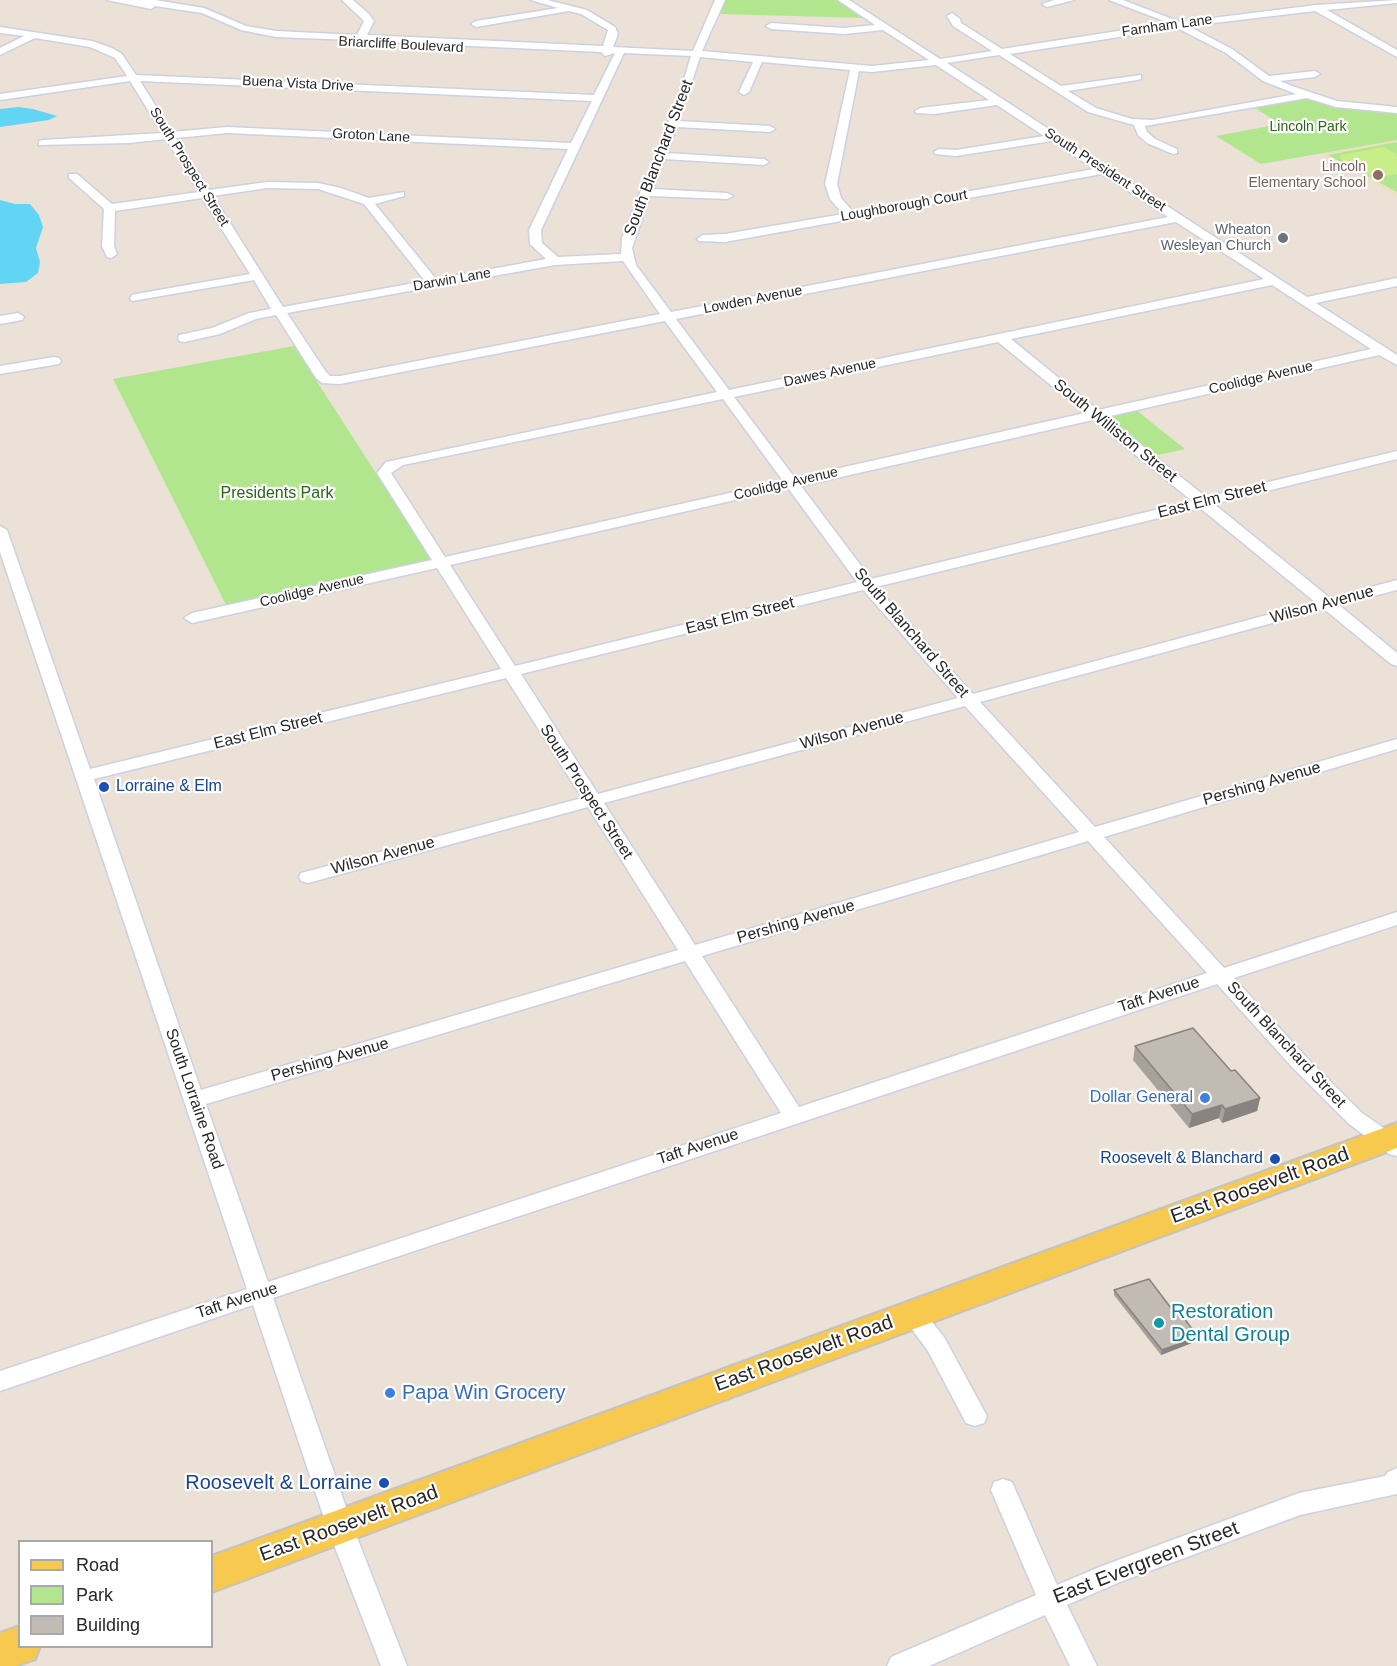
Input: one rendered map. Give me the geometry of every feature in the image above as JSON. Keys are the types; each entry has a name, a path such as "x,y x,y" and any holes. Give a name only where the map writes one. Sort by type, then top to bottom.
{"main road":[{"name":"East Roosevelt Road","path":"213,1574 913,1314 1393,1141"},
{"path":"0,1652 18,1646"}],"street":[{"name":"Briarcliffe Boulevard","path":"112,0 193,13 231,30 254,36 287,40 606,51 683,57 696,55 855,68 888,68 938,62"},
{"name":"Briarcliffe Boulevard","path":"139,0 204,11 237,25 265,33 358,41"},
{"path":"347,0 369,21 358,41"},
{"path":"536,0 596,18 612,29 613,34 606,51"},
{"name":"South Blanchard Street","path":"720,0 696,55 673,124 628,238 627,257 636,274 867,585 968,700 1315,1078 1355,1118 1393,1141"},
{"name":"South President Street","path":"843,0 1397,361"},
{"path":"1047,4 1069,0"},
{"path":"1114,0 1179,24 1229,51 1267,79 1306,95 1336,104 1397,110"},
{"name":"Farnham Lane","path":"938,62 1179,24 1397,0"},
{"path":"1316,8 1397,54"},
{"path":"476,24 572,9"},
{"path":"952,16 957,21 956,24 1106,116 1153,123 1306,95"},
{"path":"771,26 844,31 885,27"},
{"name":"South Prospect Street","path":"0,30 92,44 119,56 279,311 321,375 327,380"},
{"path":"0,52 34,35"},
{"path":"555,261 536,244 534,235 620,52"},
{"path":"744,92 759,59"},
{"path":"851,216 836,199 831,184 855,68"},
{"path":"1267,79 1314,74"},
{"path":"1060,89 1137,77"},
{"name":"Buena Vista Drive","path":"0,97 133,78 597,98"},
{"path":"920,111 1000,101"},
{"path":"1138,122 1142,133 1151,141 1173,151"},
{"path":"673,124 770,129"},
{"name":"Groton Lane","path":"44,143 129,140 243,130 574,146"},
{"path":"939,152 956,153 1055,137"},
{"path":"661,156 764,162"},
{"name":"Loughborough Court","path":"703,239 725,238 1105,170"},
{"path":"73,176 110,208 267,185 300,185 337,190 368,201 400,194"},
{"path":"647,192 727,196"},
{"path":"368,201 433,283"},
{"path":"110,208 108,246 111,254"},
{"name":"Lowden Avenue","path":"327,380 340,380 1179,218"},
{"name":"Darwin Lane","path":"184,338 216,331 253,316 279,311 555,261 627,257"},
{"path":"136,298 257,276"},
{"name":"Dawes Avenue","path":"387,468 399,462 1274,280"},
{"path":"1306,301 1397,282"},
{"path":"0,320 18,317"},
{"name":"South Williston Street","path":"1000,337 1397,661"},
{"name":"Coolidge Avenue","path":"192,618 1381,351"},
{"path":"0,370 54,361"},
{"name":"East Elm Street","path":"84,776 1397,455"},
{"name":"South Prospect Street","path":"387,468 384,472 385,476 439,562 794,1116"},
{"name":"South Lorraine Road","path":"0,530 340,1527 394,1666"},
{"name":"Wilson Avenue","path":"308,876 1397,585"},
{"name":"Pershing Avenue","path":"194,1100 1397,744"},
{"name":"Taft Avenue","path":"0,1381 1397,918"},
{"path":"913,1314 936,1344 975,1416"},
{"name":"East Evergreen Street","path":"900,1666 1111,1574 1299,1504 1395,1487"},
{"path":"1004,1490 1051,1600 1084,1666"}],"shaded area":[{"name":"Lincoln Elementary School","path":"1397,140 1397,197 1319,153"}],"green space":[{"path":"725,0 837,0 865,18 720,14"},
{"name":"Lincoln Park","path":"1305,98 1397,112 1397,140 1261,164 1216,136 1280,124 1255,108"},
{"name":"Lincoln Elementary School","path":"1397,142 1397,192 1328,155"},
{"path":"1384,147 1397,154 1397,174 1375,178 1339,158 1341,155"},
{"name":"Presidents Park","path":"294,346 432,560 226,605 113,379"},
{"path":"1136,410 1185,449 1154,456 1108,418 1110,415"}],"water":[{"path":"19,107 57,116 49,120 0,127 0,109"},
{"path":"0,200 15,204 30,204 39,215 43,227 36,248 40,262 38,273 26,282 0,284"}],"building":[{"name":"Dollar General","path":"1193,1028 1231,1071 1235,1070 1260,1098 1225,1109 1222,1105 1192,1114 1135,1046"},
{"name":"Restoration Dental Group","path":"1149,1279 1174,1312 1178,1310 1198,1337 1162,1350 1114,1290"}],"place":[{"name":"Lincoln Elementary School","path":"1378,175"},
{"name":"Wheaton Wesleyan Church","path":"1283,238"},
{"name":"Lorraine & Elm","path":"104,787"},
{"name":"Dollar General","path":"1205,1098"},
{"name":"Roosevelt & Blanchard","path":"1275,1159"},
{"name":"Restoration Dental Group","path":"1159,1323"},
{"name":"Papa Win Grocery","path":"390,1393"},
{"name":"Roosevelt & Lorraine","path":"384,1483"}]}
